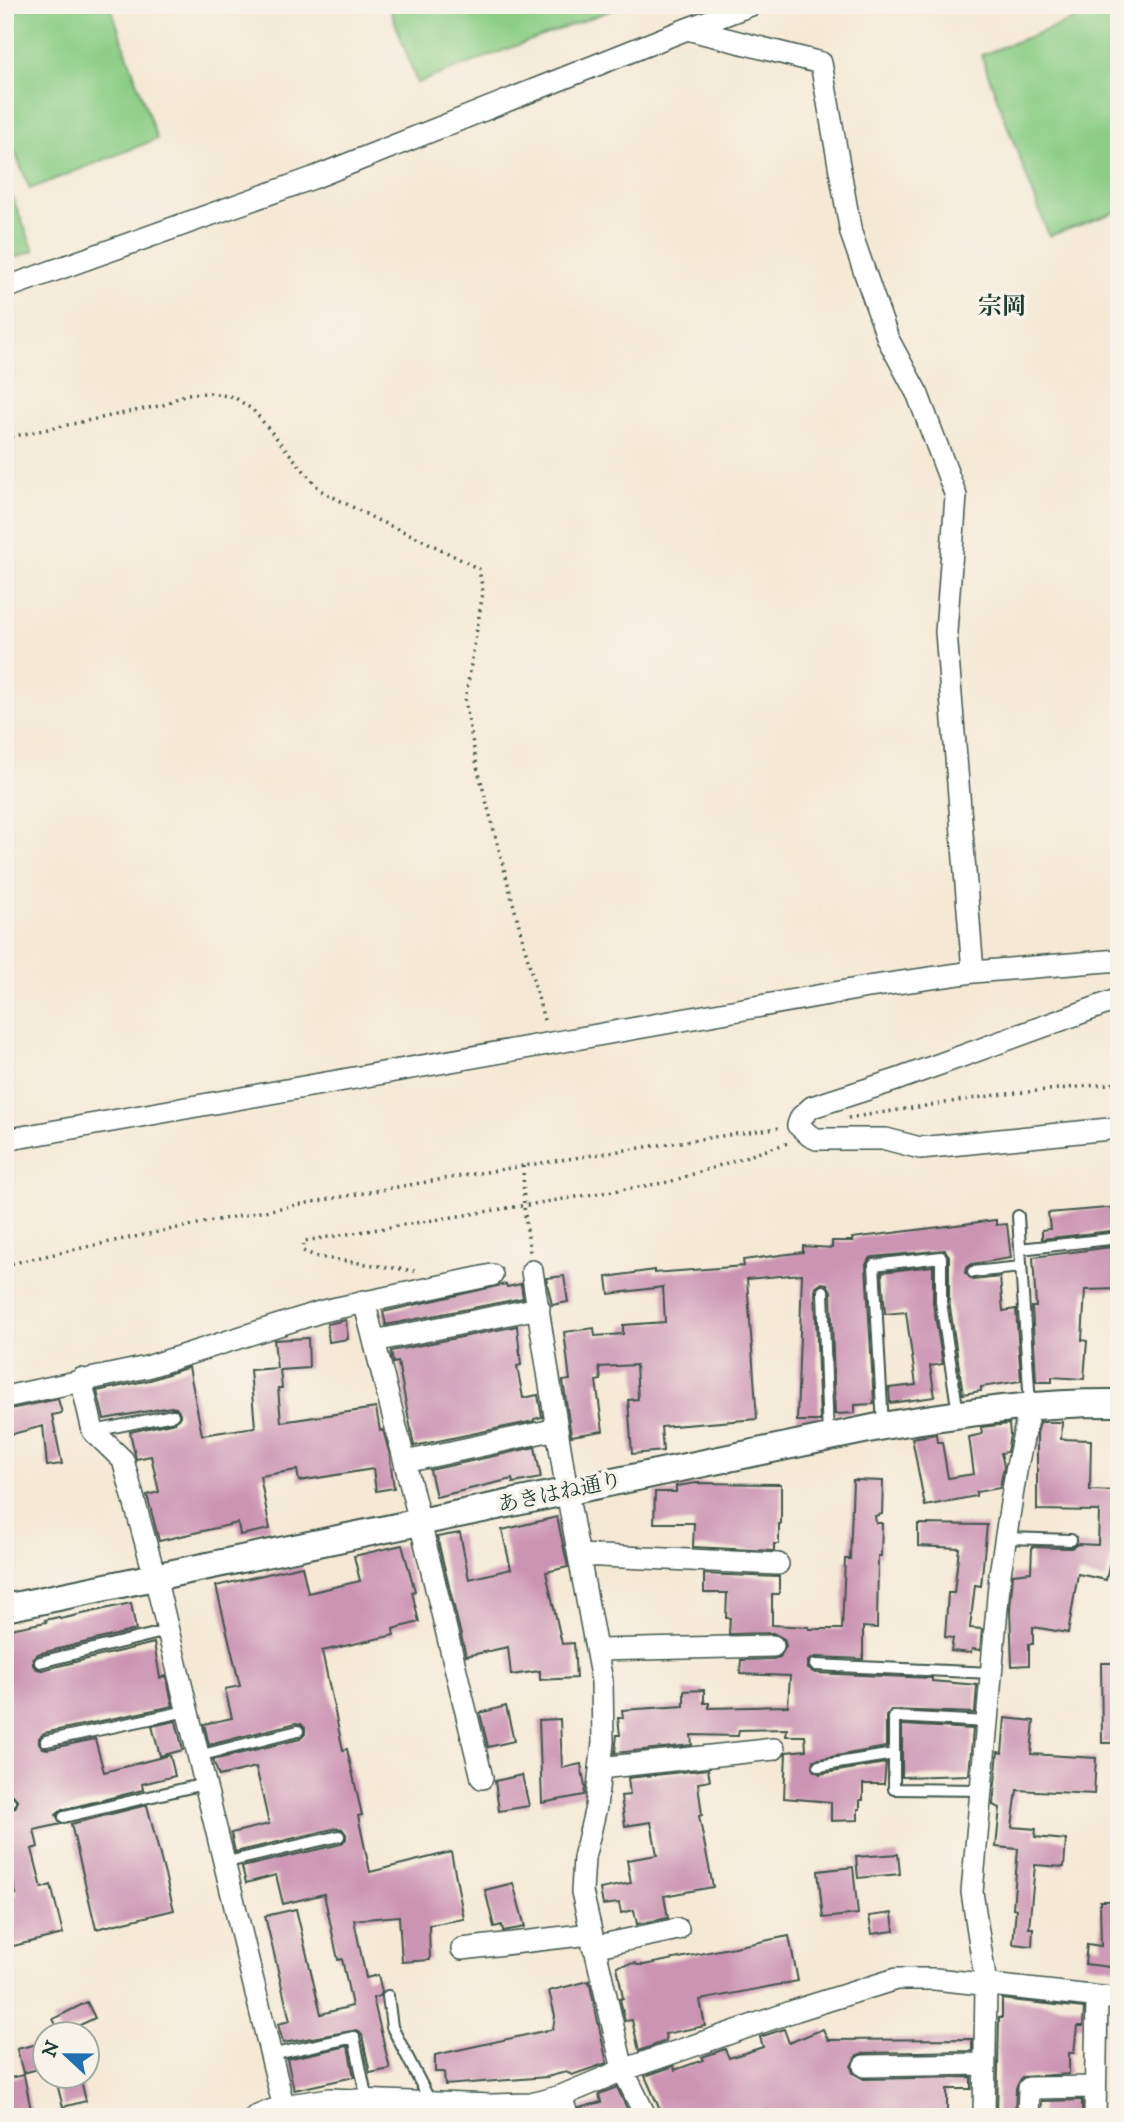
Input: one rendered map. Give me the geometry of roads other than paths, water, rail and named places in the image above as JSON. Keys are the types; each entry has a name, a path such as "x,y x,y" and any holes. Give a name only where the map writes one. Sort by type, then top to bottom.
{"street":[{"path":"5,288 313,178 751,5"},
{"path":"687,29 821,63 851,233 888,339 918,396 956,496 946,632 973,972"},
{"path":"5,1140 868,987 973,972 1119,960"},
{"path":"1119,999 896,1080 813,1107 800,1116 804,1131 817,1139 886,1139 920,1148 1119,1128"},
{"path":"533,1271 567,1492 602,1681 603,1742 596,1808 581,1876 582,1892 624,2070 646,2117"},
{"path":"5,1397 147,1367 323,1311 492,1275"},
{"path":"364,1301 482,1778"},
{"path":"374,1341 539,1308"},
{"path":"81,1379 93,1431 123,1460 155,1577 284,2112"},
{"name":"あきはね通り","path":"5,1608 883,1426 958,1413 1030,1405 1119,1403"},
{"path":"984,2117 986,1984 972,1892 1006,1538 1030,1405"},
{"path":"405,1462 557,1429"},
{"path":"579,1555 778,1564"},
{"path":"597,1650 774,1646"},
{"path":"600,1768 774,1749"},
{"path":"463,1949 592,1940 678,1929"},
{"path":"255,2117 330,2099 494,2111 531,2104 561,2096 624,2070 896,1979 917,1978 986,1984 1119,1999"},
{"path":"1095,2117 1097,1997"},
{"path":"864,2066 984,2064"},
{"path":"1028,2117 1029,2088 1096,2087"},
{"path":"561,2096 568,2117"}],"lane":[{"path":"1017,1216 1030,1405"},
{"path":"1020,1250 1119,1238"},
{"path":"883,1426 874,1265 941,1257 941,1302 958,1413"},
{"path":"973,1272 1021,1267"},
{"path":"823,1291 828,1438"},
{"path":"93,1431 173,1415"},
{"path":"1006,1538 1072,1540"},
{"path":"40,1662 167,1631"},
{"path":"815,1665 992,1672"},
{"path":"46,1741 187,1711"},
{"path":"981,1790 894,1789 894,1717 987,1722"},
{"path":"198,1756 298,1731"},
{"path":"820,1766 894,1754"},
{"path":"64,1818 204,1784"},
{"path":"223,1863 339,1836"},
{"path":"388,1996 392,2026 440,2108"},
{"path":"270,2055 354,2037 367,2100"}],"district":[{"name":"宗岡","path":"1002,307"}]}
